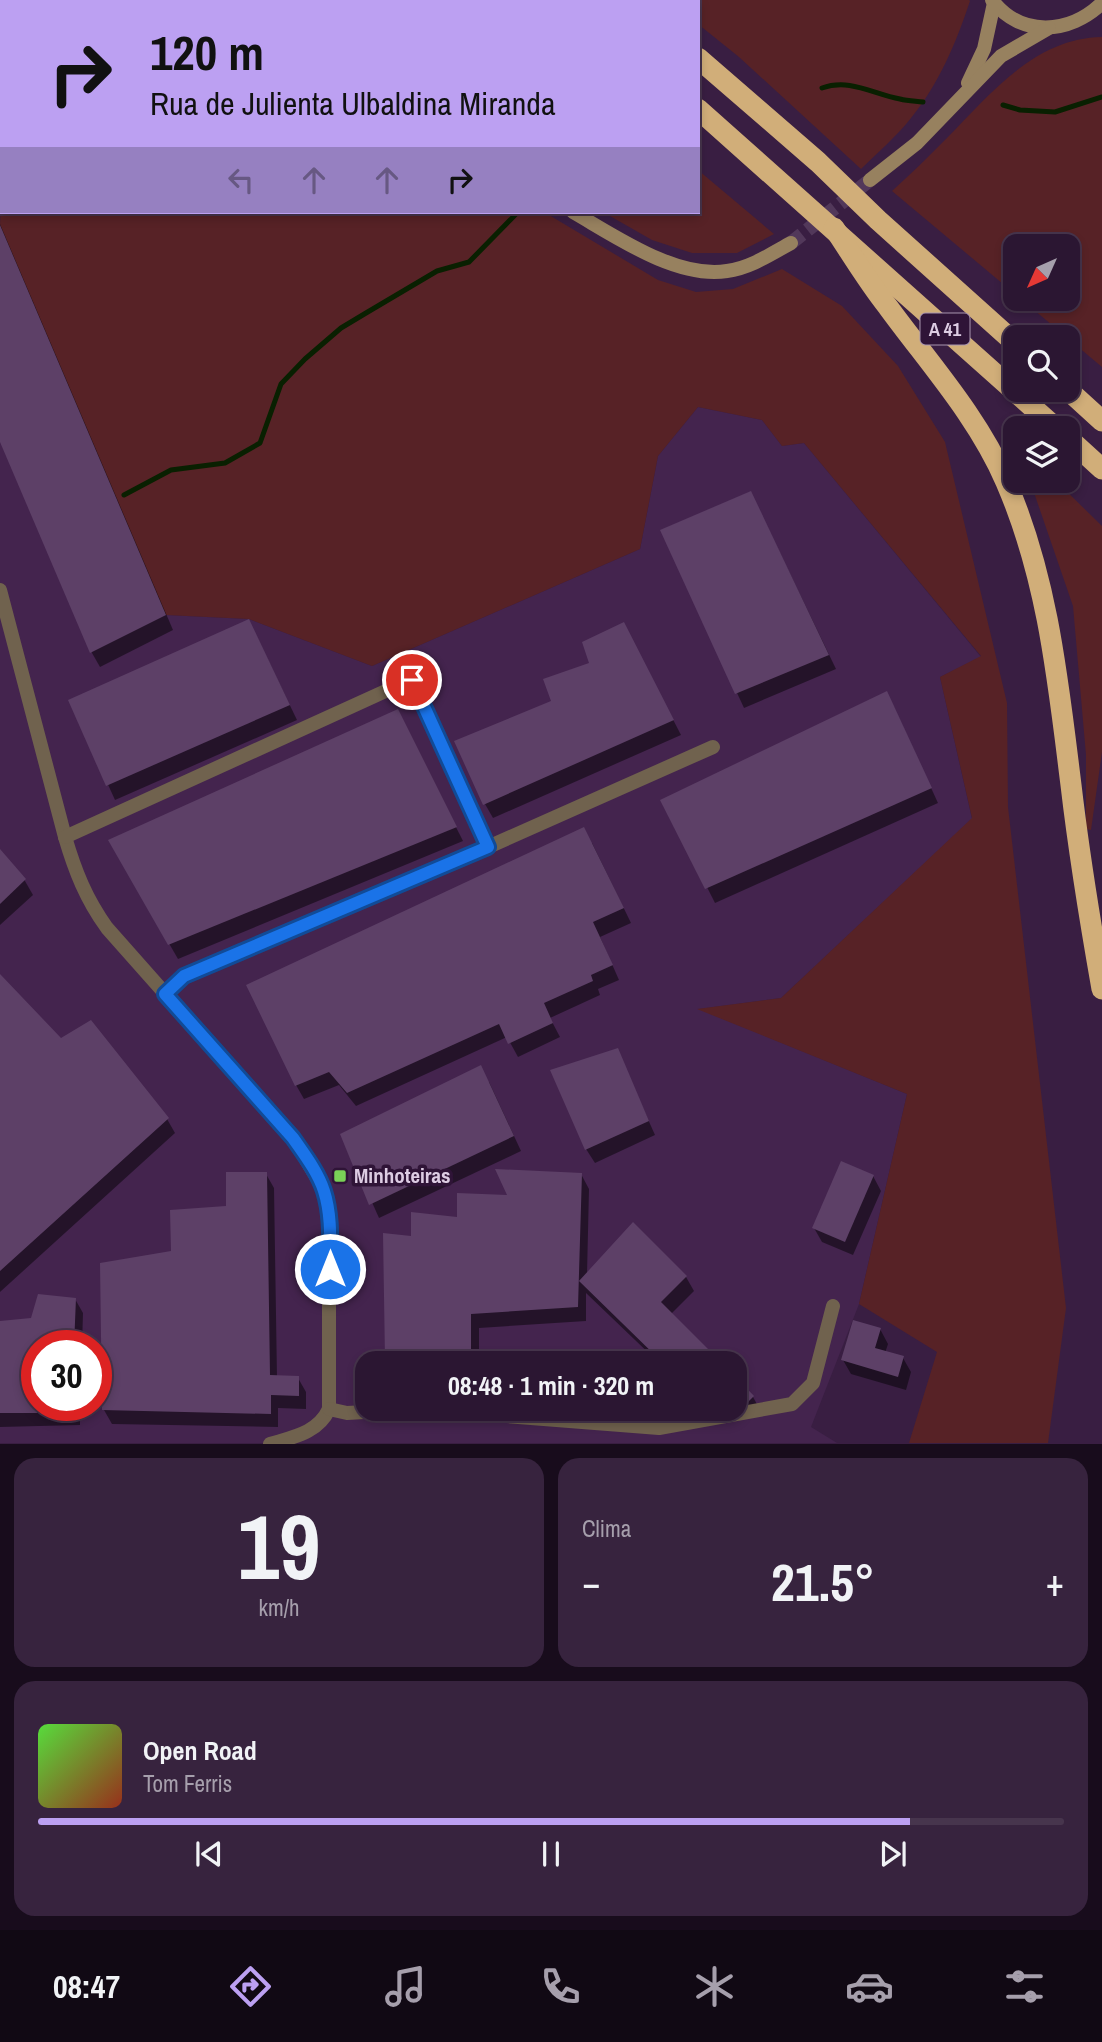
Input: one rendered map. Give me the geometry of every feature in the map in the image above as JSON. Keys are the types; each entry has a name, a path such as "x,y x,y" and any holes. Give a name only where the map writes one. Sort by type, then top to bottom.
{"highway":[{"name":"A 41","path":"700,60 818,162 1003,332"},
{"name":"A 41","path":"700,111 1043,416"},
{"path":"834,228 886,305 951,389 990,451 1022,520 1041,583 1055,656 1083,885 1102,989"},
{"path":"1080,401 1102,421"},
{"path":"1080,449 1102,469"}],"main road":[{"path":"993,2 1010,17 1028,25 1049,28 1102,20"},
{"path":"963,93 984,49 993,2"},
{"path":"1068,26 1086,17 1102,3"},
{"path":"870,180 917,143 1000,56 1049,28"},
{"path":"576,214 641,251 690,269 726,271 759,261 791,243"}],"street":[{"path":"0,590 76,877 89,904 107,928 293,1138 324,1190 329,1216 328,1409 325,1417 315,1427 303,1434 270,1444"},
{"path":"65,837 412,680 488,847"},
{"path":"165,994 184,976 488,847 713,747"},
{"path":"328,1409 347,1413 417,1409 659,1428 792,1404 813,1383 833,1306"}],"shaded area":[{"path":"700,0 970,1 953,48 921,105 894,138 861,169 739,57 700,26"},
{"path":"1102,37 1102,367 1080,349 1080,325 1052,325 1036,312 1080,312 1080,234 1003,234 1003,284 892,191 1015,71 1056,47 1078,40"},
{"path":"700,172 774,234 737,253 692,253 652,240 606,214 700,214"},
{"path":"1,214 547,214 658,280 696,292 733,289 782,269 842,306 898,366 945,442 1007,703 1008,807 1066,1308 1048,1443 909,1443 937,1352 859,1304 907,1094 697,1009 781,998 972,818 940,677 981,656 804,443 782,446 762,420 698,407 658,456 640,549 372,666 249,619 166,615 0,225"},
{"path":"0,225 166,615 249,619 372,666 640,549 658,456 698,407 762,420 782,446 804,443 981,657 940,677 972,819 781,998 699,1009 907,1094 859,1304 811,1427 837,1443 0,1443"},
{"path":"1034,493 1068,493 1102,526 1102,752 1091,830 1086,829 1086,755 1073,606"}],"building":[{"path":"0,225 166,615 90,653 0,442"},
{"path":"751,491 829,655 735,694 660,530"},
{"path":"249,619 290,705 106,786 68,700"},
{"path":"624,622 674,720 483,805 454,741 551,701 543,679 589,663 582,642"},
{"path":"887,691 932,788 705,889 660,800"},
{"path":"398,709 457,827 168,945 108,840"},
{"path":"584,827 624,908 593,922 613,965 591,975 593,981 544,1003 553,1023 508,1044 499,1024 347,1093 329,1072 295,1086 246,985"},
{"path":"0,849 26,879 0,904"},
{"path":"0,974 61,1038 91,1020 169,1118 0,1271"},
{"path":"618,1048 649,1121 585,1150 550,1070"},
{"path":"481,1065 514,1136 369,1205 340,1134"},
{"path":"841,1161 874,1175 845,1242 812,1228"},
{"path":"495,1169 582,1173 578,1307 471,1314 471,1351 385,1351 383,1233 411,1236 411,1212 457,1217 457,1193 507,1195"},
{"path":"226,1172 267,1172 270,1375 299,1376 299,1396 271,1395 271,1414 112,1410 112,1330 101,1330 100,1263 171,1251 170,1210 226,1206"},
{"path":"633,1222 687,1276 661,1302 710,1351 651,1351 579,1281"},
{"path":"38,1294 76,1298 75,1330 21,1330 21,1413 0,1413 0,1321 31,1318"},
{"path":"853,1320 881,1328 875,1348 904,1356 898,1377 841,1360"},
{"path":"747,1389 754,1396 747,1402"}],"waterway":[{"path":"822,88 832,85 852,86 900,99 923,102"},
{"path":"1003,105 1020,110 1055,112 1102,97"},
{"path":"124,495 171,470 225,463 260,443 281,384 305,359 341,328 437,271 469,262 516,214"}],"tunnel":[{"path":"791,243 870,180"}],"place":[{"name":"Minhoteiras","path":"340,1176"}],"route":[{"path":"330,1269 329,1216 324,1190 310,1164 293,1138 165,994 184,976 488,847 412,680"}]}
